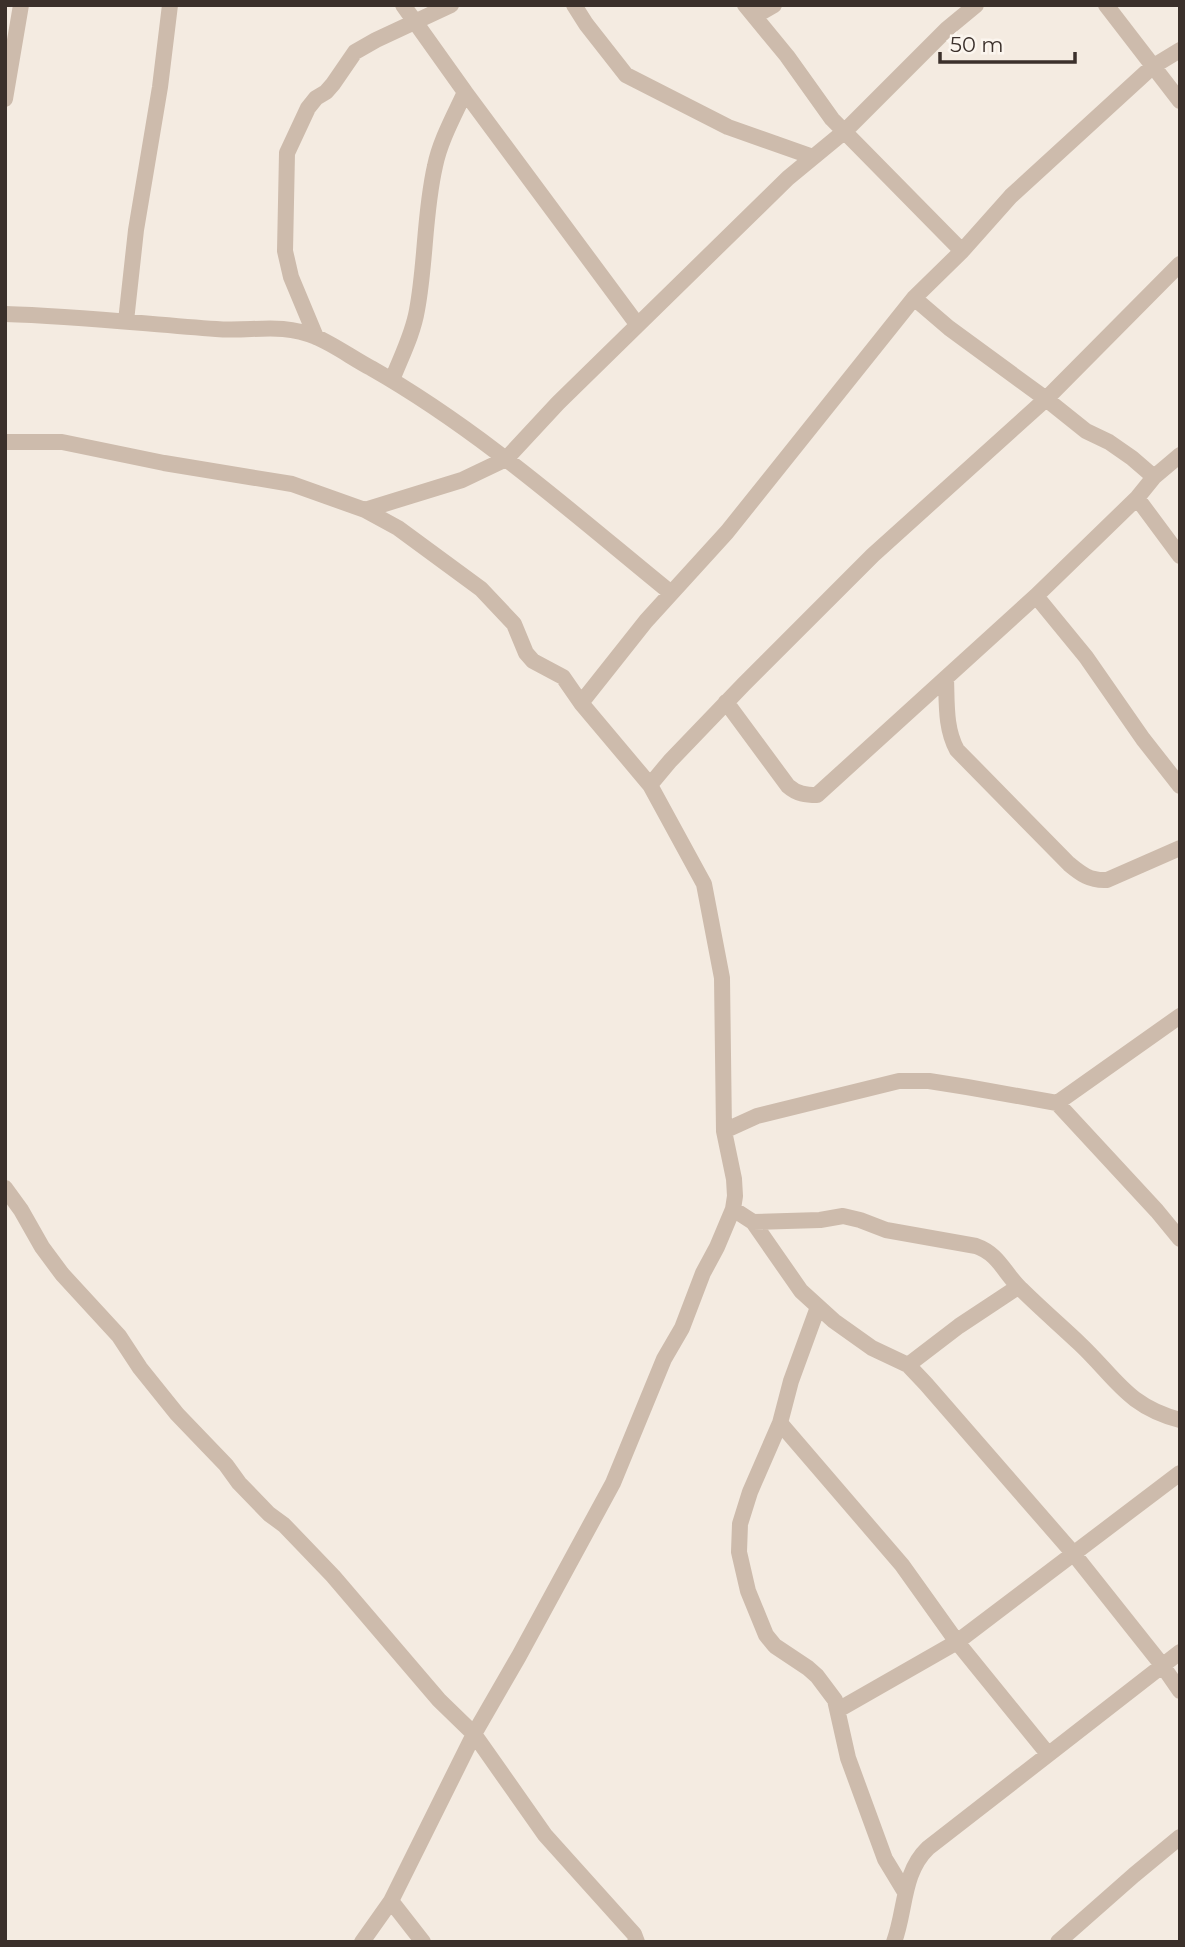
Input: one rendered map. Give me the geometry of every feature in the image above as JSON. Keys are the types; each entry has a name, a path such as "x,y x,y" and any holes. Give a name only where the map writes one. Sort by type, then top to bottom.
{"street":[{"path":"5,99 9,48 21,5"},
{"path":"403,5 464,92 637,324"},
{"path":"316,337 291,277 285,251 287,153 308,108 316,98 326,92 355,52 452,5"},
{"path":"574,5 626,75 728,127 813,157"},
{"path":"774,5 750,11 787,56 832,119 962,251"},
{"path":"365,510 462,480 506,459 637,324 788,178 845,131 947,29 976,5"},
{"path":"1106,5 1180,101"},
{"path":"126,321 136,230 160,87 165,8"},
{"path":"581,703 646,621 727,532 914,298 962,251 1011,196 1152,67 1180,50"},
{"path":"391,380 417,312 435,164 464,92"},
{"path":"650,785 726,702 873,555 1046,399 1180,264"},
{"path":"914,298 949,328 1086,431 1110,442 1154,477"},
{"path":"5,314 73,316 220,329 279,327 316,337 429,404 506,459 671,593"},
{"path":"5,442 62,442 164,463 292,484 365,510 398,528 481,589 514,624 526,653 533,661 563,677 581,703 650,785 704,884 722,978 724,1131 734,1179 733,1209 717,1247 702,1273 682,1328 664,1359 612,1483 474,1734 391,1901 362,1942"},
{"path":"726,702 788,786 804,795 817,795 1036,596 1154,477 1180,455"},
{"path":"1136,498 1180,556"},
{"path":"1036,596 1086,657 1180,786"},
{"path":"946,678 948,723 957,751 1069,864 1087,878 1107,880 1180,848"},
{"path":"1057,1103 1178,1021"},
{"path":"724,1131 757,1116 899,1081 929,1081 1057,1103 1148,1200 1180,1239"},
{"path":"5,1188 62,1274 119,1336 139,1368 177,1414 226,1465 239,1483 333,1576 439,1700 474,1734 545,1835 634,1934 637,1942"},
{"path":"733,1209 753,1222 801,1291 818,1307 872,1348 908,1365 1073,1553 1180,1691"},
{"path":"753,1222 820,1220 843,1216 886,1230 975,1246 992,1254 1018,1287 1082,1346 1125,1392 1141,1405 1161,1415 1180,1420"},
{"path":"908,1365 959,1326 1018,1287"},
{"path":"818,1307 791,1381 780,1423 750,1492 740,1524 739,1552 748,1591 766,1635 775,1646 817,1676 835,1700 848,1758 881,1848 891,1871 905,1892"},
{"path":"780,1423 902,1565 957,1642 1048,1754"},
{"path":"838,1710 957,1642 1180,1473"},
{"path":"894,1942 900,1925 905,1892 918,1859 1180,1651"},
{"path":"1058,1942 1180,1837"},
{"path":"391,1901 423,1942"}]}
